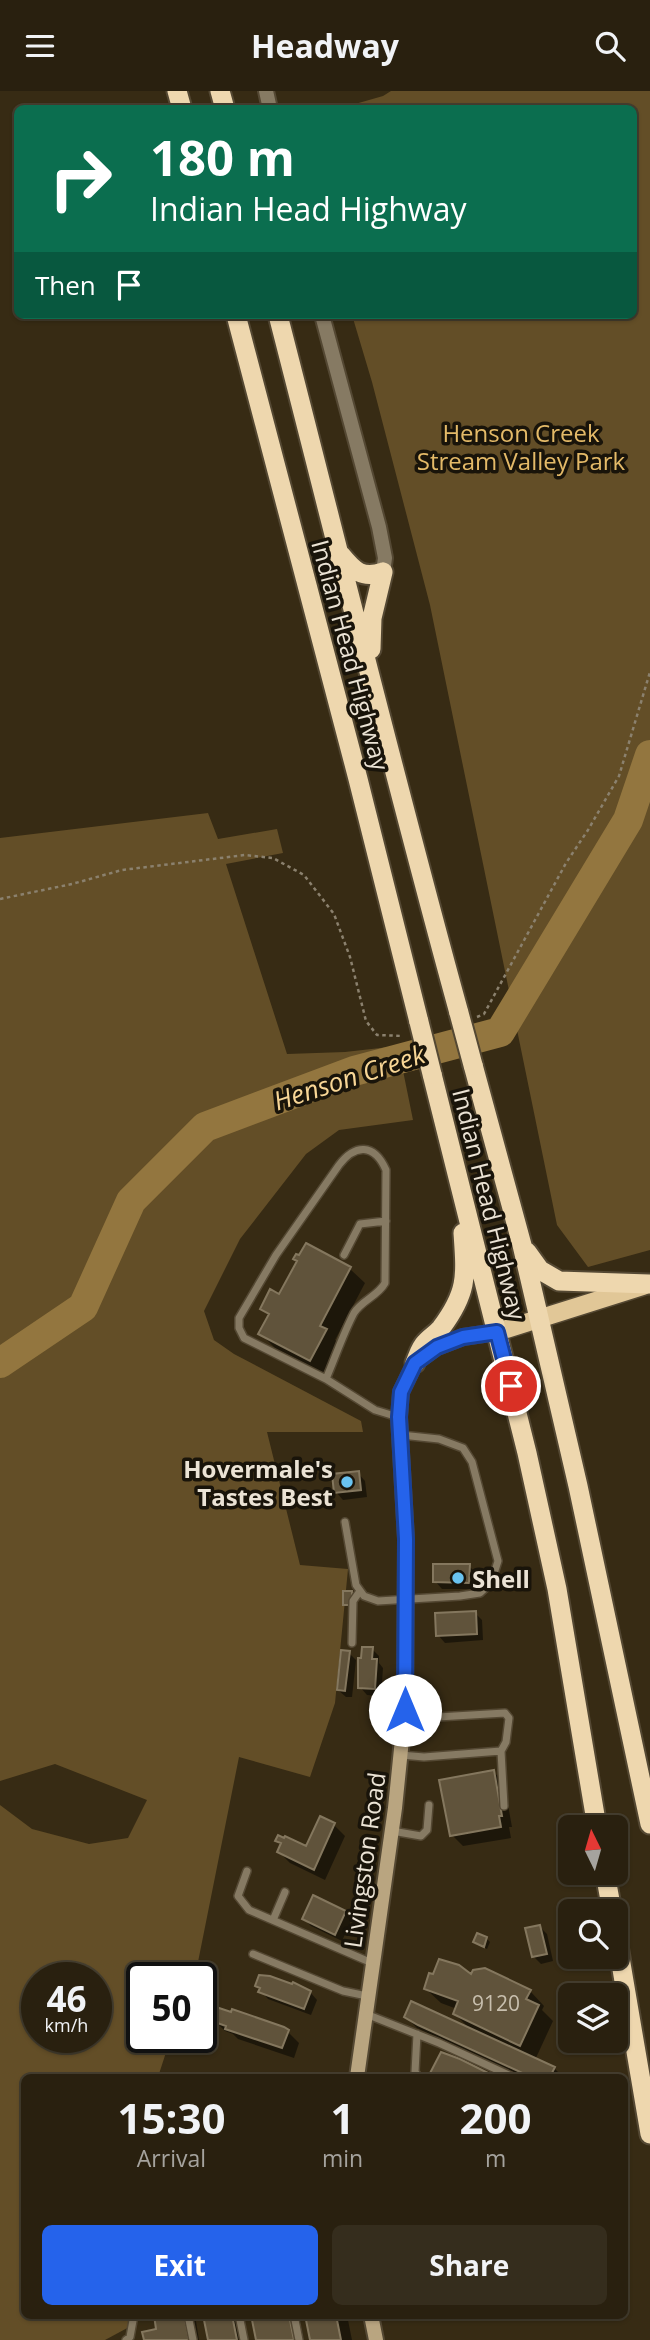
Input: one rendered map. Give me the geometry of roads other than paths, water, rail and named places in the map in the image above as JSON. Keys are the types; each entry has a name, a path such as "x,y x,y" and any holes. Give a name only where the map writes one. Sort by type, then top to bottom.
{"highway":[{"name":"Indian Head Highway","path":"237,319 358,779 527,1453 557,1589 595,1815"},
{"name":"Indian Head Highway","path":"279,319 341,555 385,741 522,1245 581,1499 650,1824"},
{"path":"341,555 360,574 383,572 372,618 371,678"},
{"path":"415,1363 423,1345 454,1310 464,1288 466,1270 460,1180"},
{"path":"522,1245 540,1269 559,1281 650,1284"},
{"path":"622,1969 650,2134"}],"main road":[{"path":"415,1363 437,1347 463,1337 497,1332 650,1284"},
{"name":"Livingston Road","path":"357,2074 392,1831 404,1719 406,1539 399,1417 401,1392 415,1363"},
{"path":"372,2319 376,2340"}],"street":[{"path":"323,319 379,527 385,558 383,572"}],"lane":[{"path":"326,1379 355,1312 366,1300 380,1292 385,1283 386,1170 381,1158 372,1151 358,1150 347,1155 276,1255 239,1318 239,1328 244,1338 326,1379 375,1410 399,1417"},
{"path":"344,1255 360,1224 386,1221"},
{"path":"345,1522 356,1585 364,1596 378,1601 480,1593 491,1583 498,1561 472,1462 463,1448 439,1439 401,1435"},
{"path":"352,1643 353,1601 360,1591"},
{"path":"404,1719 505,1713 509,1717 506,1742 501,1751 504,1805"},
{"path":"401,1755 424,1757 501,1751"},
{"path":"392,1831 421,1836 427,1830 429,1805"},
{"path":"247,1871 238,1896 249,1910 372,1963"},
{"path":"273,1920 285,1892"},
{"path":"253,1954 343,1991 367,1996"},
{"path":"365,2014 506,2074"},
{"path":"417,2034 417,2074"},
{"path":"126,2340 130,2337 133,2319"},
{"path":"189,2319 193,2340"},
{"path":"240,2319 244,2340"},
{"path":"295,2319 299,2340"}],"waterway":[{"name":"Henson Creek","path":"0,1363 83,1307 131,1201 205,1127 354,1071 500,1032 628,820 650,755"}],"place":[{"name":"Hovermale's Tastes Best","path":"347,1482"},
{"name":"Shell","path":"458,1578"}],"park label":[{"name":"Henson Creek Stream Valley Park","path":"521,446"}]}
